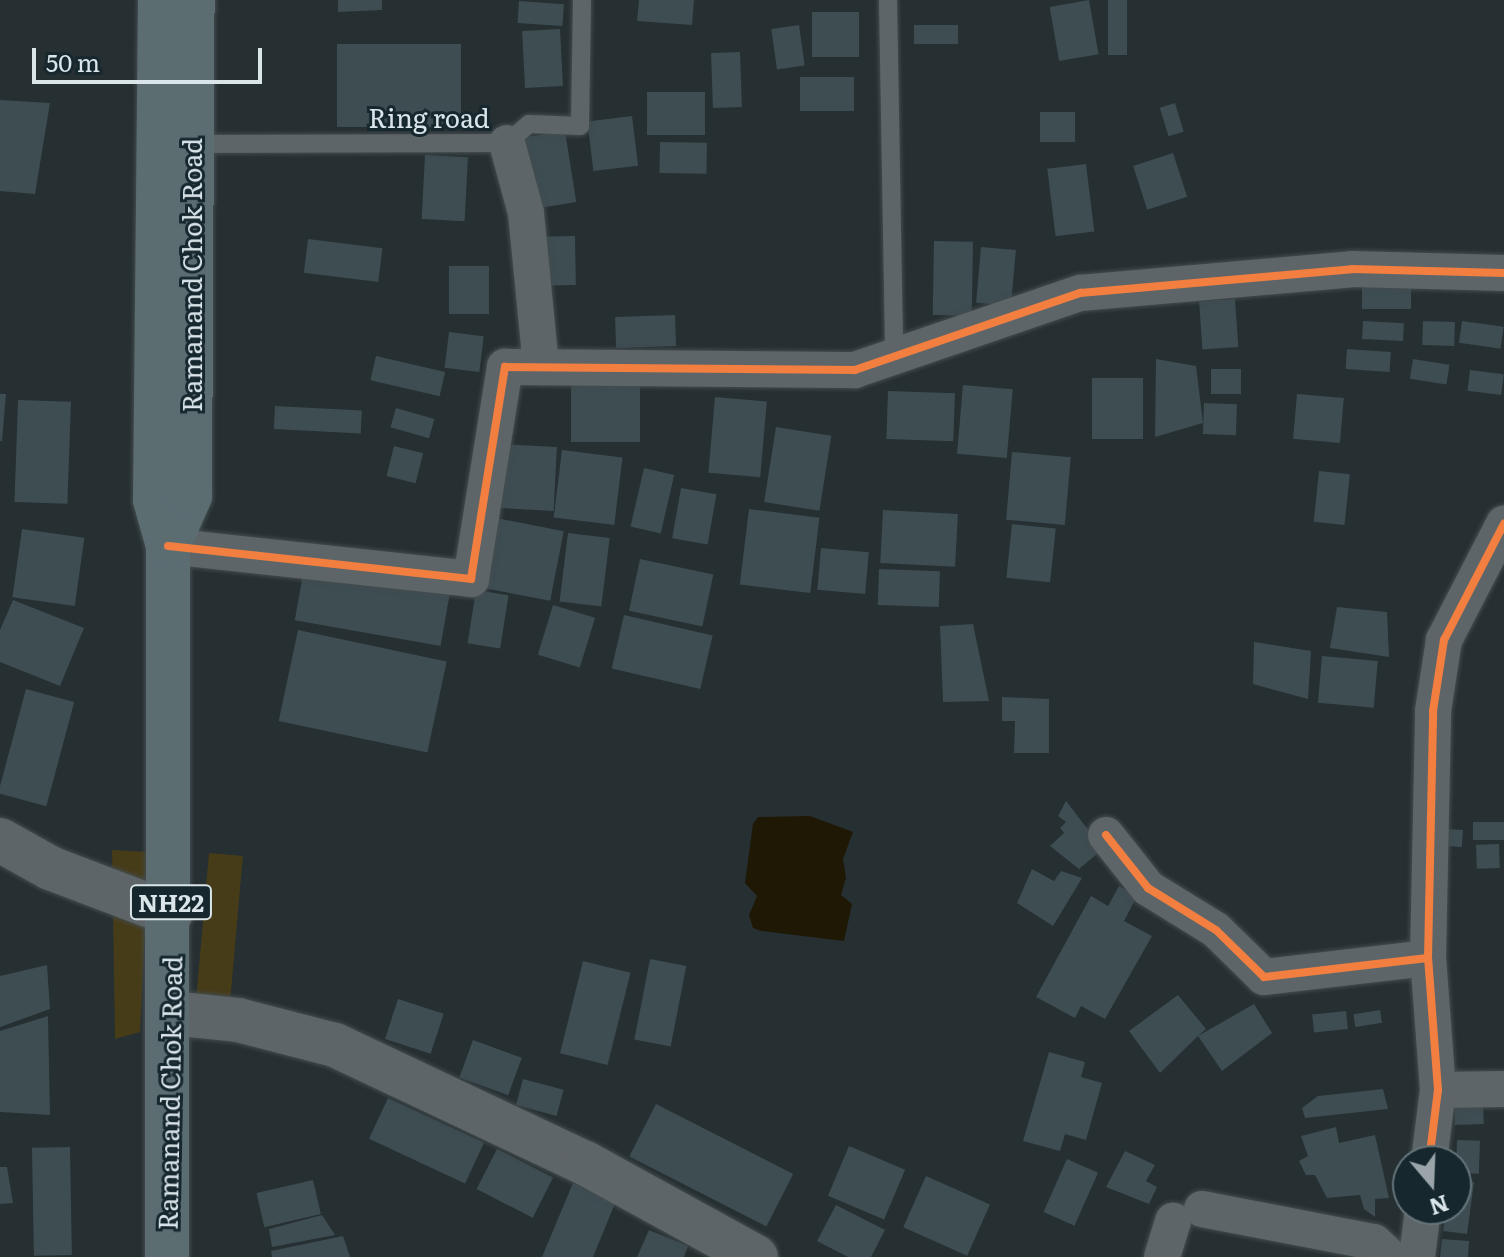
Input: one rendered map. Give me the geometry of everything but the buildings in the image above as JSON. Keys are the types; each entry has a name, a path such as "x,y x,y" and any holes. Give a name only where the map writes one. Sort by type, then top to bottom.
{"highway":[{"name":"Ramanand Chok Road","path":"160,0 155,500 168,546 171,914 167,1257"},
{"name":"Ramanand Chok Road","path":"168,546 190,496 193,0"}],"main road":[{"path":"0,840 50,868 171,914"},
{"path":"170,1013 238,1020 335,1045 585,1163 756,1257"}],"street":[{"path":"507,143 526,213 541,367"},
{"path":"168,546 471,579 505,367 855,370 1080,293 1352,269 1504,273"},
{"path":"1431,1145 1438,1090 1428,958 1433,711 1444,640 1504,524"},
{"path":"1106,835 1148,888 1216,930 1264,977 1428,958"},
{"path":"1438,1090 1504,1089"},
{"path":"1162,1257 1188,1215 1374,1242 1390,1257"},
{"path":"1417,1257 1421,1225"}],"lane":[{"name":"Ring road","path":"191,144 507,143 529,124 580,126 582,0"},
{"path":"888,0 894,357"}],"shaded area":[{"path":"810,816 853,832 843,859 846,878 841,895 852,904 844,941 761,931 753,928 749,915 757,896 745,883 753,824 758,817"},
{"path":"112,850 149,852 140,1032 115,1039"},
{"path":"209,853 243,856 227,1036 193,1033"}],"cycle path":[{"path":"168,546 471,579 505,367 855,370 1080,293 1352,269 1504,273"},
{"path":"1431,1145 1438,1090 1428,958 1433,711 1444,640 1504,524"},
{"path":"1106,835 1148,888 1216,930 1264,977 1428,958"}]}
